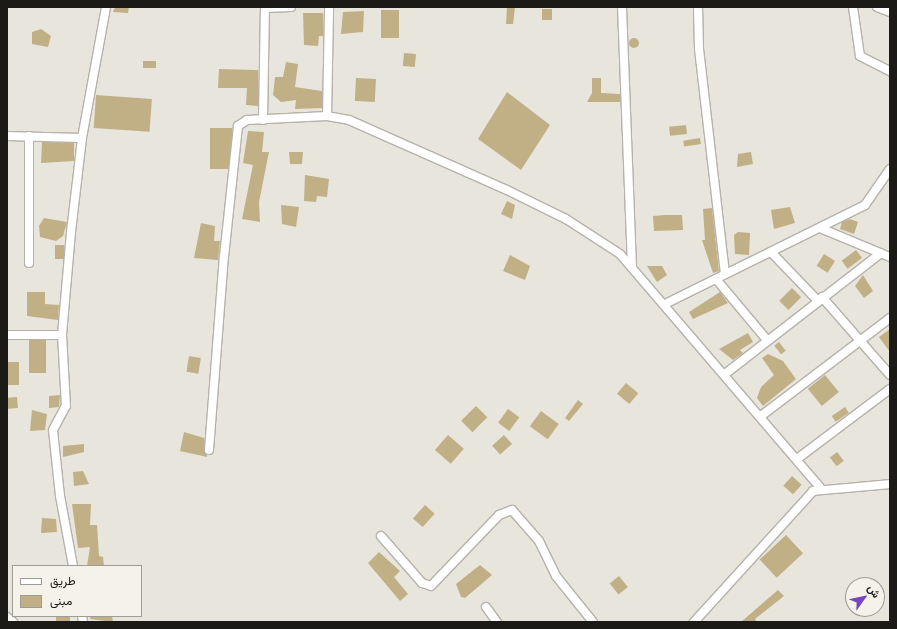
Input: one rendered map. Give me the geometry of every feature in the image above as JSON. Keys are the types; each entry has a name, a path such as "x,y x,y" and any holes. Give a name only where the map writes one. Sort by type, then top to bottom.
{"street":[{"path":"73,565 60,496 53,430 66,406 62,335 82,138 106,7"},
{"path":"262,120 265,7 291,7"},
{"path":"327,116 329,7"},
{"path":"622,7 632,266"},
{"path":"698,7 699,49 725,274"},
{"path":"853,7 860,56 890,71"},
{"path":"877,7 890,12"},
{"path":"209,450 236,137 242,122 327,116 349,120 520,197 578,227 632,266 761,416 820,488"},
{"path":"7,136 82,138"},
{"path":"29,136 29,263"},
{"path":"665,304 820,228 871,201 890,169"},
{"path":"820,228 890,257"},
{"path":"771,252 820,299 890,375"},
{"path":"725,374 881,253"},
{"path":"716,278 767,340"},
{"path":"761,416 890,318"},
{"path":"7,335 62,335"},
{"path":"797,459 890,389"},
{"path":"699,620 813,490 820,488 890,484"},
{"path":"381,536 422,583 430,586 500,515 512,510 539,541 556,576 593,622"},
{"path":"486,607 497,622"},
{"path":"7,617 13,622"}],"building":[{"path":"115,7 129,7 128,13 113,12"},
{"path":"507,7 515,7 513,24 506,24"},
{"path":"542,9 552,9 552,20 542,20"},
{"path":"381,10 399,10 399,38 381,38"},
{"path":"364,11 363,32 341,34 343,12"},
{"path":"303,13 323,13 323,36 319,36 318,46 304,45"},
{"path":"41,29 51,36 48,47 32,44 32,32"},
{"path":"632,38 636,38 638,39 638,47 632,48 629,45 629,41"},
{"path":"404,53 416,54 415,67 403,66"},
{"path":"143,61 156,61 156,68 143,68"},
{"path":"286,62 298,64 295,87 322,91 322,108 295,109 296,100 281,102 273,95 275,77 283,77"},
{"path":"219,69 258,70 258,106 246,105 247,88 218,88"},
{"path":"356,78 376,79 375,102 355,101"},
{"path":"592,78 601,78 601,93 620,94 620,102 587,102 592,93"},
{"path":"507,92 550,125 521,170 478,139"},
{"path":"96,95 152,99 150,132 94,128"},
{"path":"686,125 687,134 670,136 669,127"},
{"path":"210,128 232,128 232,169 210,169"},
{"path":"248,131 264,132 262,152 269,152 259,202 260,222 242,219 253,165 243,163"},
{"path":"700,138 701,144 684,147 683,141"},
{"path":"42,142 74,143 74,161 41,163"},
{"path":"289,152 303,152 302,164 290,164"},
{"path":"751,152 753,164 737,167 738,154"},
{"path":"305,175 329,179 327,197 317,196 316,202 304,201"},
{"path":"507,201 515,205 512,219 501,214"},
{"path":"281,205 299,207 296,227 282,224"},
{"path":"790,207 795,223 774,229 771,210"},
{"path":"712,208 719,271 713,273 702,240 705,240 703,209"},
{"path":"682,215 683,230 654,231 653,216"},
{"path":"44,218 67,222 63,236 56,241 40,237 39,226"},
{"path":"850,219 858,222 854,234 840,229 842,222"},
{"path":"201,223 215,226 214,241 220,241 218,260 194,258"},
{"path":"738,232 750,233 749,255 735,254 734,235"},
{"path":"55,245 64,245 64,259 55,259"},
{"path":"856,250 862,258 848,269 842,261"},
{"path":"824,254 835,261 828,273 817,266"},
{"path":"510,255 530,266 525,280 503,271"},
{"path":"647,266 662,266 667,275 657,282"},
{"path":"863,275 873,291 864,298 855,286"},
{"path":"792,288 801,297 788,310 779,301"},
{"path":"27,292 45,292 45,304 59,305 58,320 27,316"},
{"path":"720,292 728,303 693,319 689,312"},
{"path":"890,329 890,352 879,337"},
{"path":"748,333 753,342 740,350 743,353 733,360 719,349"},
{"path":"29,340 46,340 46,373 29,373"},
{"path":"779,342 786,351 781,354 774,346"},
{"path":"768,354 783,361 796,379 763,406 757,398 761,387 774,375 762,358"},
{"path":"189,356 201,358 198,374 186,372"},
{"path":"7,362 19,362 19,385 7,385"},
{"path":"825,375 839,392 822,406 808,389"},
{"path":"626,383 638,393 629,404 617,394"},
{"path":"60,395 59,407 49,408 49,396"},
{"path":"17,397 18,408 8,409 7,398"},
{"path":"578,400 583,404 569,421 565,418"},
{"path":"476,406 487,417 472,432 461,421"},
{"path":"845,407 849,413 836,422 832,416"},
{"path":"508,409 519,417 509,431 498,423"},
{"path":"32,410 47,414 45,430 30,431"},
{"path":"541,411 559,424 548,439 530,426"},
{"path":"184,432 204,438 207,457 180,451"},
{"path":"448,435 464,449 451,464 435,450"},
{"path":"504,435 512,444 500,455 492,446"},
{"path":"84,444 84,452 63,457 63,446"},
{"path":"837,452 844,461 837,466 830,458"},
{"path":"83,471 89,484 74,486 73,472"},
{"path":"792,476 802,485 793,494 783,486"},
{"path":"72,504 91,504 90,525 97,525 99,556 103,557 104,565 87,565 90,547 78,548"},
{"path":"425,505 435,514 423,527 413,518"},
{"path":"42,518 56,519 57,532 41,533"},
{"path":"786,535 803,553 777,578 760,560"},
{"path":"379,552 400,571 394,577 408,594 400,601 368,563"},
{"path":"480,565 492,575 465,598 461,597 456,584"},
{"path":"619,576 628,587 618,594 610,584"},
{"path":"778,590 784,596 755,619 757,622 741,622"},
{"path":"56,617 70,617 70,622 56,622"},
{"path":"91,617 112,617 113,622 90,619"}]}
